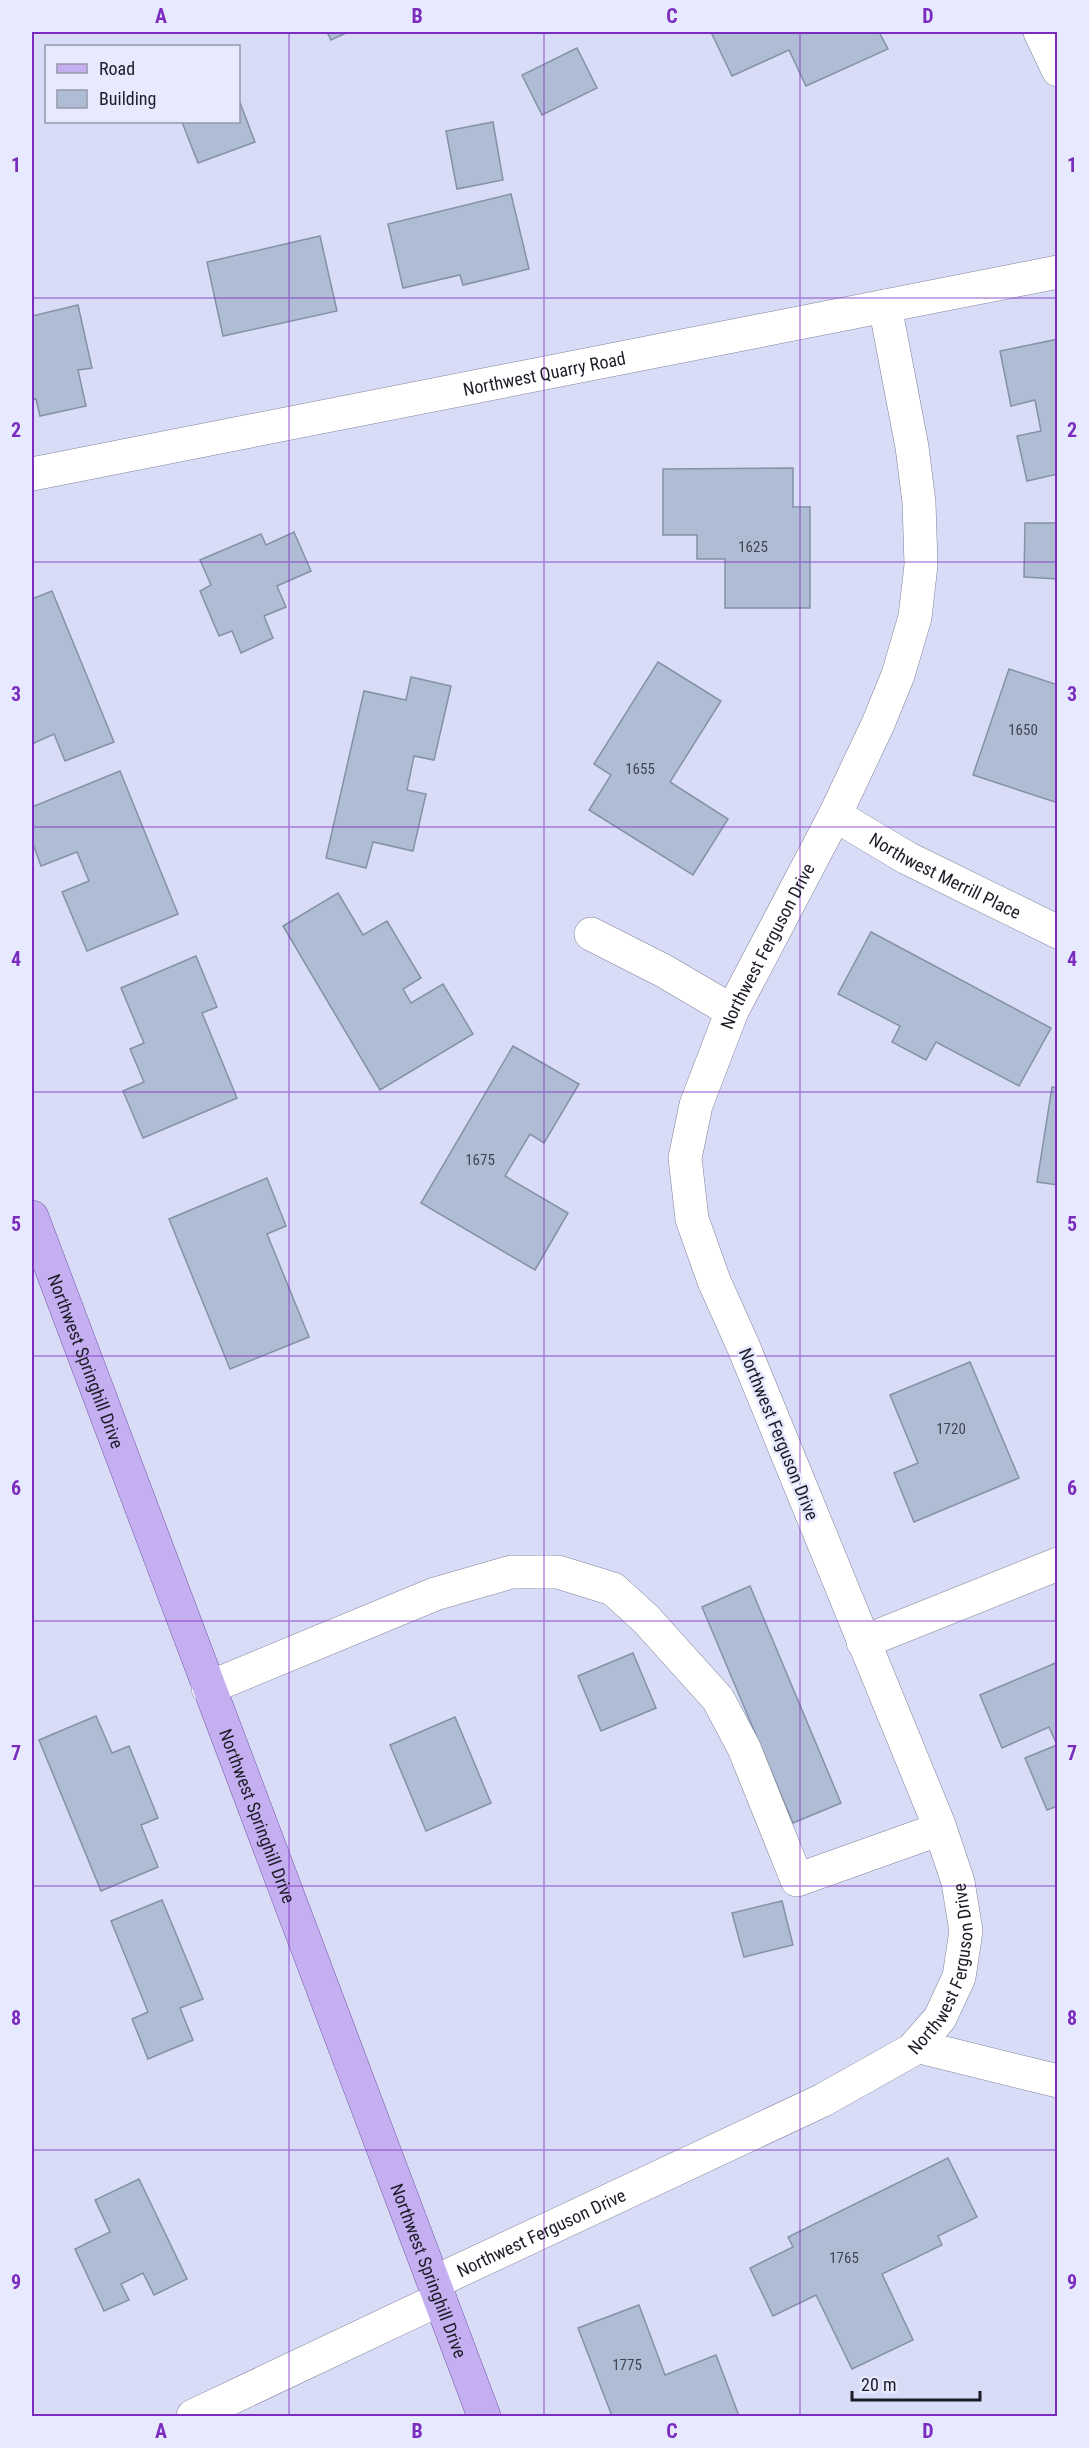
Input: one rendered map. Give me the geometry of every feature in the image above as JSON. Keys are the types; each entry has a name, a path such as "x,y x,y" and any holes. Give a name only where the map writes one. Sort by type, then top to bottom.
{"main road":[{"name":"Northwest Springhill Drive","path":"32,1217 484,2416"}],"street":[{"path":"1040,32 1058,70"},
{"name":"Northwest Quarry Road","path":"32,474 1058,272"},
{"name":"Northwest Ferguson Drive","path":"194,2416 437,2290 822,2100 916,2046 940,2018 959,1977 966,1931 958,1882 940,1829 744,1348 714,1281 692,1219 685,1158 696,1105 732,1011 835,815 878,724 898,675 915,617 921,565 919,502 912,447 885,306"},
{"name":"Northwest Merrill Place","path":"835,815 907,858 1058,932"},
{"path":"591,934 664,971 732,1011"},
{"path":"863,1642 1058,1564"},
{"path":"208,1688 435,1594 511,1572 558,1572 613,1588 646,1618 718,1699 744,1748 797,1880 940,1829"},
{"path":"916,2046 1058,2081"}],"building":[{"path":"327,32 348,32 331,40"},
{"path":"711,32 879,32 888,49 806,86 789,50 732,76"},
{"path":"577,48 597,88 542,115 522,75"},
{"path":"240,103 255,142 198,163 182,123 240,123"},
{"path":"493,122 503,180 457,189 446,131"},
{"path":"511,194 529,269 463,285 460,275 403,288 388,224"},
{"path":"320,236 337,311 223,336 207,262"},
{"path":"78,305 92,368 78,370 86,406 40,416 36,399 32,400 32,316"},
{"path":"1058,339 1058,474 1027,481 1017,436 1041,431 1035,400 1011,406 1000,351"},
{"path":"793,468 793,507 810,507 810,608 725,608 725,559 697,559 697,535 663,535 663,469"},
{"path":"1025,523 1058,523 1058,579 1024,577"},
{"path":"294,532 311,571 277,586 286,607 264,616 273,638 241,653 232,631 219,636 200,591 211,585 200,560 261,534 266,545"},
{"path":"52,591 114,742 65,761 54,734 32,744 32,599"},
{"path":"658,662 721,701 670,782 728,819 693,875 589,810 611,775 594,764"},
{"path":"1009,669 1058,685 1058,803 973,775"},
{"path":"411,677 451,686 434,760 414,756 407,790 426,794 413,851 373,842 366,868 326,858 364,691 406,700"},
{"path":"120,771 178,914 87,951 62,892 89,881 77,852 41,866 32,841 32,807"},
{"path":"338,893 363,935 387,921 421,978 403,989 411,1003 443,984 473,1034 380,1090 283,926"},
{"path":"871,932 1051,1028 1019,1086 936,1042 926,1060 892,1042 900,1026 838,994"},
{"path":"196,956 217,1007 202,1013 237,1098 143,1138 123,1091 144,1082 130,1049 144,1043 121,988"},
{"path":"513,1046 579,1084 544,1143 530,1134 505,1176 568,1213 535,1270 421,1203"},
{"path":"1052,1087 1058,1088 1058,1185 1037,1182"},
{"path":"267,1178 286,1226 267,1234 309,1337 230,1369 169,1219"},
{"path":"970,1362 1019,1478 914,1522 894,1473 918,1463 890,1395"},
{"path":"750,1586 841,1803 793,1823 702,1607"},
{"path":"633,1653 656,1708 601,1731 578,1676"},
{"path":"1058,1662 1058,1806 1047,1810 1025,1758 1057,1745 1049,1727 1002,1748 980,1695"},
{"path":"96,1716 112,1753 129,1746 158,1818 141,1825 158,1867 101,1891 39,1740"},
{"path":"455,1717 491,1803 426,1831 390,1745"},
{"path":"162,1900 203,1999 180,2008 193,2040 148,2059 132,2019 148,2012 111,1921"},
{"path":"782,1901 793,1945 744,1957 732,1913"},
{"path":"948,2158 977,2217 938,2236 942,2245 882,2274 913,2340 852,2369 816,2295 773,2316 750,2268 793,2247 788,2237"},
{"path":"139,2179 187,2279 154,2295 143,2273 121,2284 129,2300 104,2311 75,2249 110,2232 95,2200"},
{"path":"639,2305 665,2375 716,2355 739,2416 612,2416 578,2328"}]}
